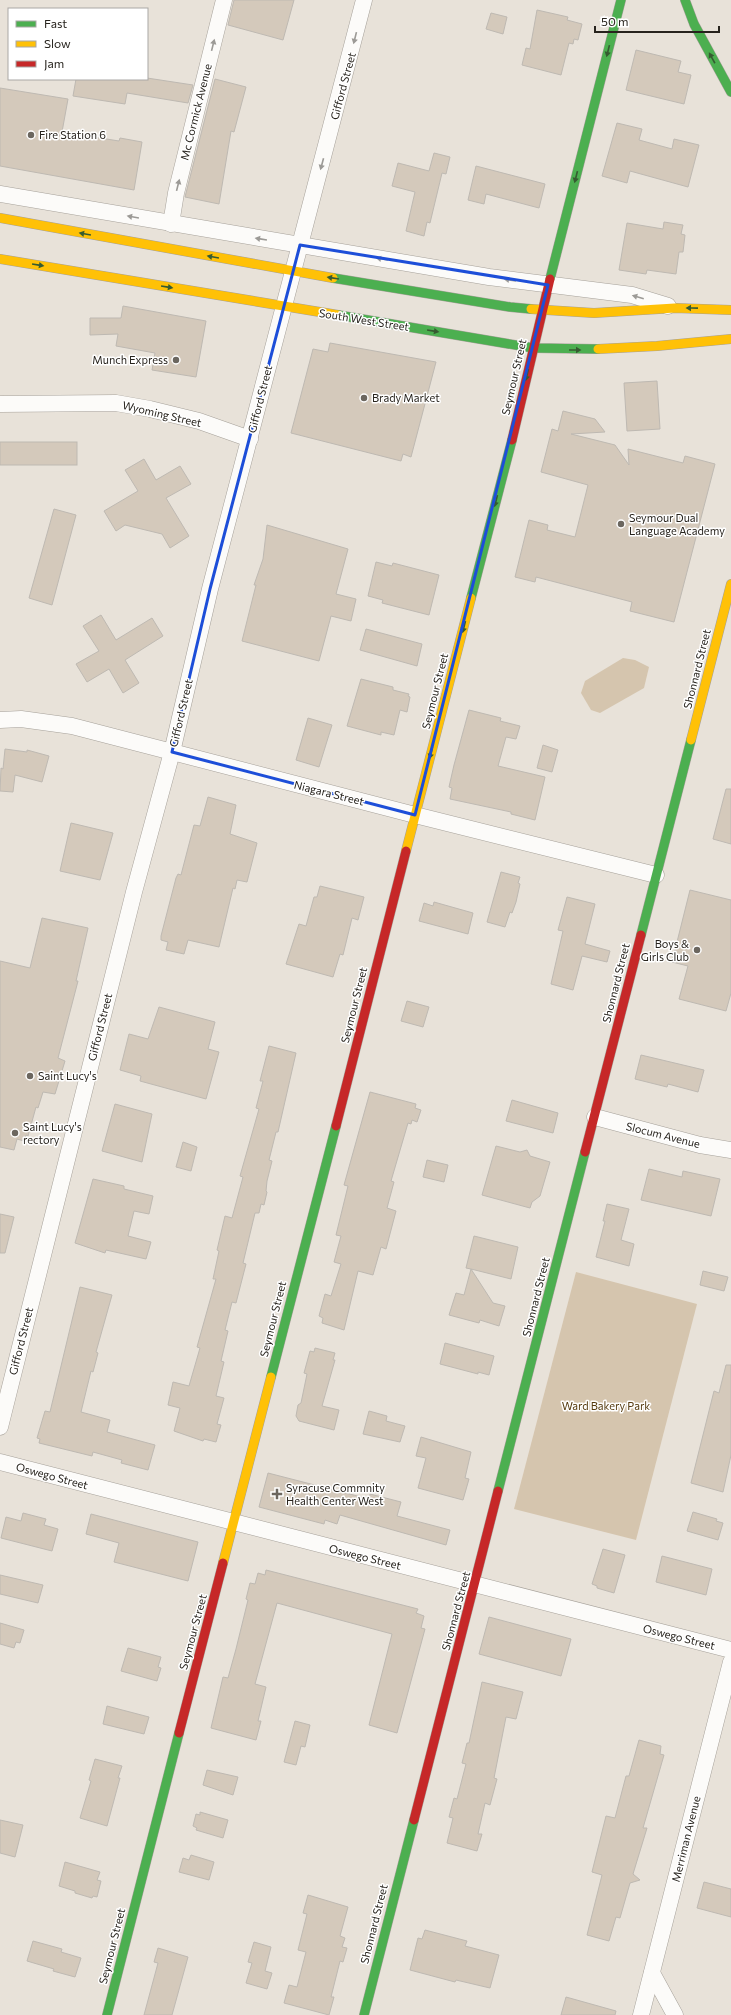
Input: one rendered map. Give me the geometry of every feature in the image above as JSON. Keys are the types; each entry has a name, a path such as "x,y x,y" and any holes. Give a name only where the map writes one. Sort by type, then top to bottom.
{"street":[{"name":"Mc Cormick Avenue","path":"171,224 176,193 224,0"},
{"name":"Gifford Street","path":"0,1427 134,892 172,752 210,589 293,271 345,80 364,0"},
{"name":"Seymour Street","path":"107,2015 515,427 548,285 621,0"},
{"path":"685,0 694,24 731,92"},
{"path":"0,194 489,277 632,295 676,308"},
{"path":"0,218 293,271 510,307 594,313 648,311 676,308 731,310"},
{"name":"South West Street","path":"0,259 533,348 616,350 644,346 731,339"},
{"name":"Wyoming Street","path":"0,404 116,403 150,409 199,421 250,439"},
{"name":"Shonnard Street","path":"364,2015 731,584"},
{"name":"Niagara Street","path":"0,720 21,719 72,726 415,815 656,875"},
{"name":"Slocum Avenue","path":"595,1117 700,1145 731,1150"},
{"name":"Oswego Street","path":"0,1462 731,1650"},
{"name":"Merriman Avenue","path":"641,2015 731,1662"},
{"path":"652,1973 675,2015"}],"highlighted area":[{"path":"300,245 548,285 415,815 172,752 210,589"}],"green space":[{"path":"623,658 635,660 649,667 644,688 600,713 591,710 581,693 585,681"},
{"name":"Ward Bakery Park","path":"576,1272 697,1304 636,1540 514,1509"}],"building":[{"path":"234,0 294,0 283,40 228,25"},
{"path":"537,10 568,17 567,20 582,24 578,40 574,39 573,44 569,43 561,75 522,65 526,48 530,49"},
{"path":"491,13 507,17 503,34 486,29"},
{"path":"636,50 681,61 678,72 691,75 684,104 626,90"},
{"path":"148,78 193,85 188,103 127,93 125,104 73,96 76,80 148,80"},
{"path":"215,79 246,87 234,132 231,131 219,204 185,197"},
{"path":"0,88 68,99 62,132 119,141 120,138 142,142 134,190 0,166"},
{"path":"617,123 642,129 639,140 672,149 674,139 699,145 688,187 630,171 627,183 602,176"},
{"path":"434,153 450,157 446,174 442,173 430,223 427,222 424,236 406,231 415,192 392,186 398,163 429,171"},
{"path":"476,166 545,184 539,208 486,194 484,204 468,200"},
{"path":"664,222 683,225 681,234 685,235 683,252 679,252 676,274 647,270 646,274 619,270 627,223 663,229"},
{"path":"123,306 206,321 196,377 152,370 155,353 116,346 118,334 90,335 90,318 121,318"},
{"name":"Brady Market","path":"330,343 436,362 411,457 403,454 401,461 291,433 313,349 328,352"},
{"path":"657,381 660,429 627,431 624,383"},
{"path":"563,411 595,419 605,432 571,434 615,445 629,465 628,449 683,463 685,456 715,464 674,622 630,611 632,602 536,577 535,582 515,577 529,520 548,525 547,530 575,537 588,485 541,472 552,429 558,431"},
{"path":"0,442 77,442 77,465 0,465"},
{"path":"144,459 156,480 180,466 191,484 166,498 189,536 170,548 162,534 125,525 116,531 104,511 138,491 125,470"},
{"path":"54,509 76,515 52,605 29,598"},
{"path":"267,525 348,549 336,594 356,599 351,621 331,616 319,661 242,641 256,585 254,585 263,559"},
{"path":"376,562 392,566 393,563 439,575 429,615 382,603 383,600 368,596"},
{"path":"101,615 116,640 152,618 163,636 125,660 139,683 123,693 109,669 87,682 76,664 99,651 83,626"},
{"path":"366,629 422,644 417,666 360,650"},
{"path":"361,679 393,687 393,690 409,694 408,696 410,697 407,712 400,710 394,735 381,732 381,735 347,726"},
{"path":"469,710 501,718 500,721 520,726 516,739 506,737 498,766 545,777 535,820 511,814 511,812 450,799 452,788 449,787"},
{"path":"308,718 332,725 319,767 296,760"},
{"path":"543,745 558,750 552,772 537,768"},
{"path":"5,749 27,752 27,750 49,756 42,782 15,775 13,792 0,791 1,768 3,769"},
{"path":"726,789 731,789 731,844 713,839"},
{"path":"208,797 236,805 230,834 257,843 247,882 237,880 235,889 233,888 219,947 188,940 184,954 166,950 168,942 161,940 161,936 176,878 178,874 181,875 194,825 200,826"},
{"path":"71,823 113,833 100,880 60,871"},
{"path":"501,872 520,877 516,902 512,913 510,912 505,927 487,922"},
{"path":"320,886 364,897 358,920 352,918 343,955 340,954 333,977 286,964 299,924 306,926 314,897 317,897"},
{"path":"690,890 731,900 731,993 726,1011 679,999 688,966 672,962"},
{"path":"567,897 595,904 585,944 610,951 607,962 582,956 573,990 551,984 563,931 558,930"},
{"path":"434,902 473,913 468,934 419,921 424,903 433,906"},
{"path":"42,918 88,928 76,981 78,981 58,1058 65,1061 55,1094 43,1092 38,1108 36,1107 28,1136 26,1135 24,1141 17,1139 14,1150 0,1147 0,961 30,968"},
{"path":"407,1001 429,1007 423,1027 401,1021"},
{"path":"159,1007 215,1022 208,1049 219,1052 206,1099 140,1081 141,1076 120,1070 129,1034 148,1039"},
{"path":"269,1046 296,1053 278,1132 276,1132 269,1160 272,1161 267,1181 267,1192 264,1205 261,1204 259,1213 255,1213 243,1263 246,1264 236,1303 232,1302 225,1330 228,1331 221,1361 224,1362 216,1396 224,1398 217,1424 221,1425 216,1442 204,1439 203,1441 174,1431 180,1408 168,1405 173,1382 189,1386 200,1348 197,1347 216,1279 213,1279 219,1251 217,1250 225,1216 232,1218 243,1177 240,1176 259,1109 256,1108 263,1081 260,1081"},
{"path":"641,1055 704,1070 698,1092 668,1084 667,1087 635,1079"},
{"path":"370,1092 416,1104 415,1108 421,1110 417,1122 412,1120 411,1124 408,1123 391,1181 394,1182 387,1208 396,1211 386,1249 381,1247 373,1275 358,1271 344,1330 322,1323 323,1318 319,1316 325,1294 331,1296 341,1264 334,1262 341,1236 336,1235 348,1186 344,1185"},
{"path":"512,1100 558,1113 553,1133 506,1121"},
{"path":"115,1104 152,1114 142,1162 102,1151"},
{"path":"183,1142 197,1147 191,1171 176,1167"},
{"path":"496,1146 520,1152 527,1150 530,1156 550,1162 540,1196 532,1202 530,1208 482,1195"},
{"path":"427,1160 448,1165 444,1182 423,1177"},
{"path":"649,1169 682,1177 683,1171 720,1179 711,1216 641,1200"},
{"path":"93,1179 124,1186 124,1189 153,1196 149,1214 134,1211 128,1236 151,1242 146,1259 106,1250 105,1253 75,1243"},
{"path":"607,1204 629,1209 621,1240 634,1244 629,1266 596,1257 605,1221 603,1221"},
{"path":"0,1214 14,1217 5,1253 0,1253"},
{"path":"474,1236 518,1247 511,1279 466,1268"},
{"path":"471,1269 493,1303 505,1306 499,1326 480,1320 479,1323 449,1315 456,1293 464,1295"},
{"path":"703,1271 728,1277 724,1291 700,1285"},
{"path":"80,1287 112,1295 96,1352 98,1353 93,1372 91,1371 81,1412 110,1420 107,1432 155,1445 148,1470 121,1463 122,1460 93,1452 92,1456 39,1443 40,1439 37,1438 45,1411 50,1412"},
{"path":"445,1343 494,1356 489,1375 478,1372 478,1374 440,1364"},
{"path":"315,1348 335,1353 333,1360 335,1360 322,1406 339,1410 334,1430 299,1421 296,1416 298,1405 301,1403 307,1374 304,1373 310,1351 314,1352"},
{"path":"726,1365 731,1365 731,1455 723,1492 691,1483 714,1391 719,1393"},
{"path":"369,1411 387,1416 386,1421 405,1426 400,1442 363,1434"},
{"path":"421,1437 471,1452 465,1478 469,1479 463,1500 418,1488 426,1458 416,1456"},
{"path":"268,1473 369,1499 370,1494 401,1502 397,1516 450,1530 446,1545 340,1515 337,1524 325,1520 324,1524 259,1507"},
{"path":"693,1512 717,1519 716,1521 723,1523 718,1540 687,1531"},
{"path":"23,1513 46,1519 44,1525 58,1529 52,1551 1,1538 6,1517 21,1521"},
{"path":"91,1514 198,1542 188,1581 114,1562 119,1543 86,1534"},
{"path":"603,1549 625,1555 614,1593 597,1588 597,1586 592,1584"},
{"path":"662,1556 712,1569 706,1595 656,1582"},
{"path":"266,1570 418,1609 416,1613 424,1616 421,1628 425,1629 397,1733 369,1725 392,1634 277,1603 255,1684 266,1687 258,1721 261,1721 256,1740 211,1728 223,1677 228,1678 236,1649 248,1600 246,1599 250,1583 255,1584 258,1573 265,1575"},
{"path":"0,1575 43,1585 38,1603 0,1594"},
{"path":"489,1617 571,1639 561,1676 479,1654"},
{"path":"0,1623 24,1630 20,1643 16,1642 14,1648 0,1644"},
{"path":"128,1648 161,1657 158,1667 161,1668 157,1681 121,1671"},
{"path":"482,1682 523,1692 516,1719 506,1717 494,1778 497,1779 490,1805 485,1803 478,1834 482,1834 477,1851 447,1843 453,1818 449,1817 454,1798 457,1799 466,1764 462,1763 467,1743 469,1743"},
{"path":"107,1706 149,1717 144,1734 103,1724"},
{"path":"295,1721 310,1725 305,1747 301,1746 296,1765 284,1762"},
{"path":"639,1740 661,1746 660,1754 664,1755 643,1828 647,1828 633,1874 640,1880 630,1883 620,1918 616,1917 609,1941 587,1935 602,1875 592,1872 606,1816 615,1818 626,1776 629,1776"},
{"path":"95,1759 122,1766 107,1826 80,1818 91,1781 89,1780"},
{"path":"207,1770 238,1777 233,1795 203,1785"},
{"path":"200,1812 228,1820 223,1838 196,1830 197,1828 193,1826 196,1814 200,1815"},
{"path":"0,1820 23,1825 15,1857 0,1853"},
{"path":"191,1855 214,1862 209,1880 179,1872 183,1858 189,1860"},
{"path":"65,1862 100,1872 97,1880 101,1881 97,1897 93,1896 92,1898 59,1886"},
{"path":"704,1882 731,1889 731,1917 697,1908"},
{"path":"308,1895 348,1907 340,1936 345,1938 342,1947 347,1948 343,1962 340,1961 331,1997 334,1997 329,2015 284,2003 289,1985 297,1987 306,1952 298,1950 307,1914 303,1913"},
{"path":"425,1930 467,1941 465,1946 499,1955 490,1988 456,1980 455,1982 410,1970 418,1938 422,1939"},
{"path":"33,1941 62,1949 61,1952 81,1958 75,1977 53,1971 54,1969 27,1961"},
{"path":"254,1942 271,1947 265,1971 272,1973 267,1989 246,1983 252,1963 248,1962"},
{"path":"158,1948 188,1957 172,2015 144,2015 158,1963 154,1962"},
{"path":"566,1997 616,2011 615,2015 561,2015"}],"traffic: fast":[{"path":"550,279 621,0"},
{"path":"685,0 694,24 731,92"},
{"path":"333,278 510,307 531,309"},
{"path":"338,315 533,348 598,349"},
{"path":"471,598 512,440"},
{"path":"641,935 691,740"},
{"path":"271,1377 336,1126"},
{"path":"498,1491 585,1152"},
{"path":"107,2015 179,1733"},
{"path":"364,2015 414,1820"}],"traffic: slow":[{"path":"0,218 333,278"},
{"path":"0,259 338,315"},
{"path":"531,309 594,313 675,308 731,310"},
{"path":"598,349 657,346 731,339"},
{"path":"691,740 731,584"},
{"path":"406,851 471,598"},
{"path":"223,1563 271,1377"}],"traffic: jam":[{"path":"512,440 550,279"},
{"path":"336,1126 406,851"},
{"path":"585,1152 641,935"},
{"path":"414,1820 498,1491"},
{"path":"179,1733 223,1563"}],"place":[{"name":"Fire Station 6","path":"31,135"},
{"name":"Munch Express","path":"176,360"},
{"name":"Brady Market","path":"364,398"},
{"name":"Seymour Dual Language Academy","path":"621,524"},
{"name":"Boys & Girls Club","path":"697,950"},
{"name":"Saint Lucy's","path":"30,1076"},
{"name":"Saint Lucy's rectory","path":"15,1133"},
{"name":"Syracuse Commnity Health Center West","path":"277,1494"}]}
